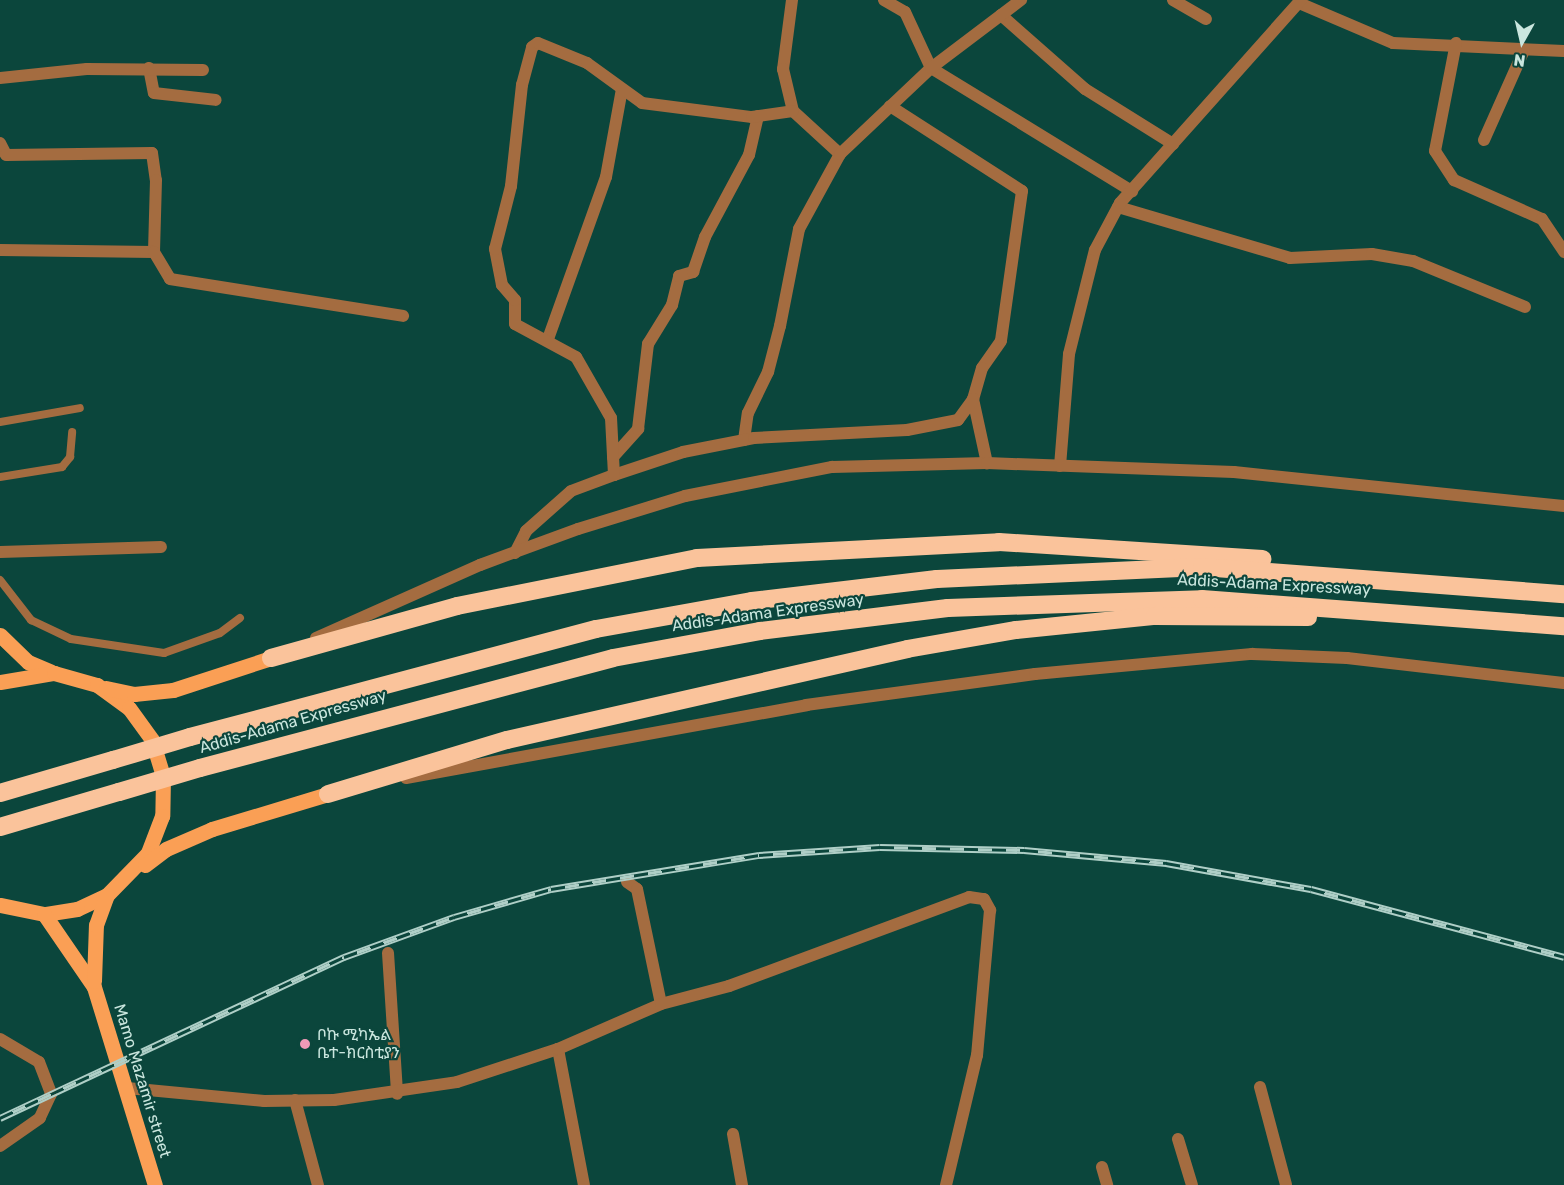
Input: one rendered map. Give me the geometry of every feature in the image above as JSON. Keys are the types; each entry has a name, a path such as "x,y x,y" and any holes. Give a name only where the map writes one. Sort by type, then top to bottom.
{"highway":[{"path":"271,658 457,606 594,576 697,558 857,546 999,542 1184,551 1511,586"},
{"name":"Addis-Adama Expressway","path":"0,793 190,737 596,629 752,601 937,579 1202,567 1511,586 1564,594"},
{"name":"Addis-Adama Expressway","path":"0,827 200,768 613,658 760,631 948,608 1202,599 1505,618 1564,626"},
{"path":"328,794 507,740 907,649 1016,630 1155,616 1505,618"}],"main road":[{"path":"0,635 28,662 54,673 134,694 173,690 271,658"},
{"path":"0,682 54,673"},
{"path":"97,685 129,708 152,740 163,777 162,816 148,853 130,876"},
{"path":"2,907 44,914 77,909 107,895 166,849 212,829 328,794"},
{"path":"94,987 93,941 107,895"},
{"path":"44,914 94,987"},
{"name":"Mamo Mazamir street","path":"94,987 127,1088 155,1185"}],"street":[{"path":"792,0 783,69 793,111 840,154"},
{"path":"884,0 905,12 931,68 1132,191"},
{"path":"744,441 748,414 768,372 780,326 799,229 840,154 931,68 1021,0"},
{"path":"1173,0 1206,19"},
{"path":"1060,466 1069,354 1095,250 1118,207 1300,1 1393,43 1456,43 1524,50 1564,51"},
{"path":"1001,15 1086,89 1173,144"},
{"path":"614,475 611,418 576,357 548,339 514,324 515,300 502,285 495,249 511,186 522,85 532,47 538,43 587,63 642,103 758,116 793,111"},
{"path":"1456,43 1435,151 1454,180 1542,219 1564,252"},
{"path":"1484,140 1524,50"},
{"path":"0,78 149,68 203,70"},
{"path":"149,68 154,93 216,100"},
{"path":"548,339 606,177 622,89"},
{"path":"514,553 526,531 571,491 614,475 744,441 907,430 957,420 973,399 982,368 1000,341 1022,191 890,106"},
{"path":"613,457 638,429 648,344 672,305 679,276 693,272 705,237 749,155 758,116"},
{"path":"0,143 6,155 152,153 154,252 170,279 403,316"},
{"path":"1118,207 1290,258 1372,254 1413,261 1526,307"},
{"path":"0,250 154,252"},
{"path":"973,399 987,463"},
{"path":"271,658 514,553 685,496 821,469 987,463 1234,472 1564,506"},
{"path":"0,552 161,547"},
{"path":"328,794 806,705 1035,674 1252,654 1347,658 1564,683"},
{"path":"627,882 637,889 661,1004"},
{"path":"127,1088 295,1100 397,1094 457,1082 558,1049 661,1004 729,986 969,897 984,899 990,910 977,1055 946,1185"},
{"path":"388,953 397,1094"},
{"path":"0,1039 39,1062 51,1094 40,1118 0,1146"},
{"path":"558,1049 585,1185"},
{"path":"1260,1087 1286,1185"},
{"path":"295,1100 318,1185"},
{"path":"733,1134 742,1185"},
{"path":"1178,1139 1192,1185"},
{"path":"1102,1167 1107,1185"}],"lane":[{"path":"0,422 80,408"},
{"path":"0,477 62,467 70,457 72,432"},
{"path":"0,580 31,620 71,639 164,653 220,633 240,618"}],"railway":[{"path":"0,1118 344,957 454,917 551,889 759,855 880,847 1024,850 1166,863 1311,889 1564,957"}],"place":[{"name":"ቦኩ ሚካኤል ቤተ-ክርስቲያን","path":"305,1044"}]}
